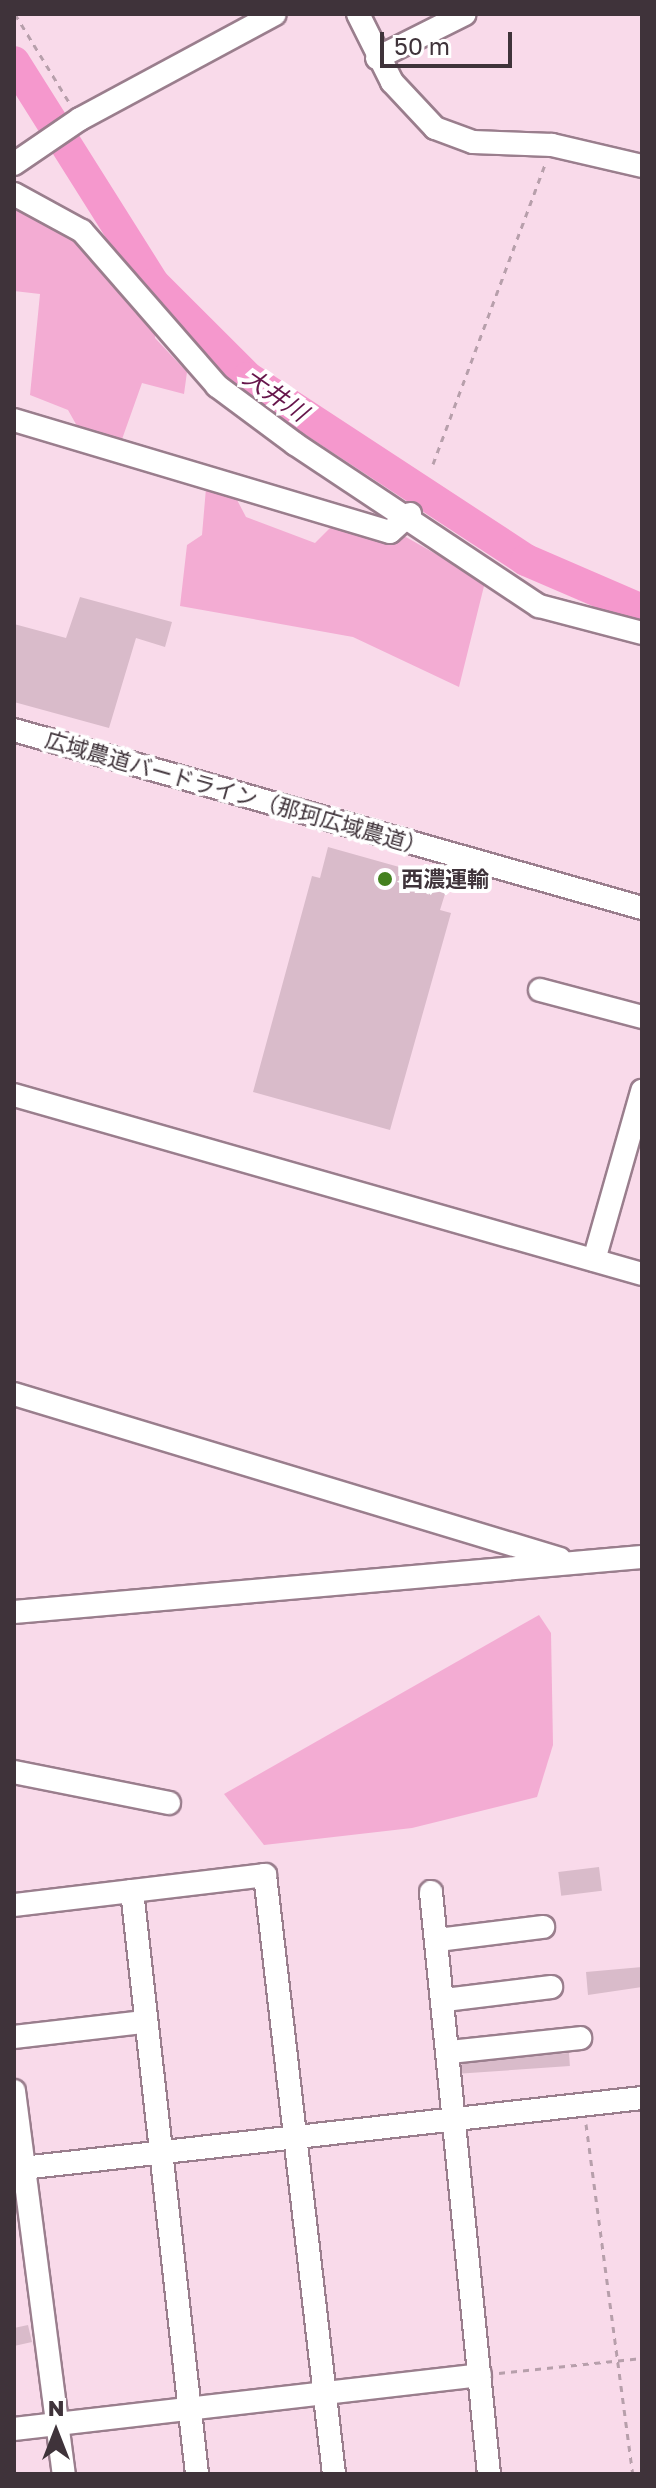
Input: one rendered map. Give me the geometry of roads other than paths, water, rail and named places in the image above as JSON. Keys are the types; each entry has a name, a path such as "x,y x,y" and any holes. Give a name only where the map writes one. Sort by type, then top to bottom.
{"street":[{"path":"14,164 31,148 80,119 275,14"},
{"path":"358,14 377,58 435,128 473,142 552,145 642,166"},
{"path":"377,58 439,20 465,14"},
{"path":"14,194 82,231 217,386 410,514 539,606 642,633"},
{"path":"14,420 390,532 410,514"},
{"name":"広域農道バードライン（那珂広域農道）","path":"14,730 642,908"},
{"path":"540,990 642,1017"},
{"path":"594,1260 642,1091"},
{"path":"14,1095 642,1274"},
{"path":"14,1394 585,1562"},
{"path":"14,1612 642,1557"},
{"path":"14,1772 169,1803"},
{"path":"14,1905 265,1875 334,2474"},
{"path":"132,1891 144,2022 197,2474"},
{"path":"431,1892 445,2000 489,2474"},
{"path":"438,1940 543,1927"},
{"path":"445,2000 551,1987"},
{"path":"14,2037 144,2022"},
{"path":"450,2052 580,2038"},
{"path":"14,2091 18,2168 64,2474"},
{"path":"18,2168 642,2098"},
{"path":"14,2429 480,2375"}],"waterway":[{"name":"大井川","path":"14,62 154,284 248,378 526,560 642,610"}],"place":[{"name":"西濃運輸","path":"385,879"}]}
